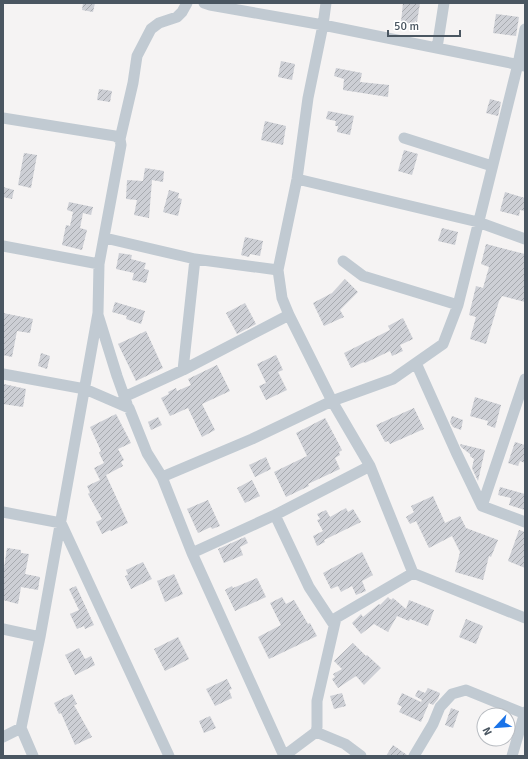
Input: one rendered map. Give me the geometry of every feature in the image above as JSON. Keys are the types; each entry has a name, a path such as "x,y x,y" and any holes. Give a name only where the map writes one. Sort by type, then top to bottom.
{"street":[{"path":"33,756 21,728 40,637 98,313 99,264 121,145 120,139 133,83 137,56 151,29 159,23 177,17 187,3"},
{"path":"204,3 210,6 323,25 521,65"},
{"path":"326,3 308,98 298,179 278,270 282,298 332,401 370,466 413,573 525,618"},
{"path":"437,48 444,3"},
{"path":"162,477 252,439 332,401 393,378 443,344 458,305 492,166 521,65 525,29"},
{"path":"3,118 116,136 120,139"},
{"path":"404,138 492,166"},
{"path":"298,179 478,222 525,239"},
{"path":"104,238 195,260 278,270"},
{"path":"3,246 99,264"},
{"path":"183,370 195,260"},
{"path":"343,261 364,276 458,305"},
{"path":"98,313 124,397 147,453 162,477 192,553 284,756 316,732 317,702 336,618 413,573"},
{"path":"124,397 183,370 289,315"},
{"path":"416,363 482,506 525,522"},
{"path":"3,374 85,390 129,408"},
{"path":"482,506 525,380"},
{"path":"192,553 275,515 370,466"},
{"path":"3,512 61,523"},
{"path":"275,515 309,587 334,624"},
{"path":"61,523 168,756"},
{"path":"3,629 40,637"},
{"path":"414,756 433,724 440,707 452,694 466,690 525,713 512,756"},
{"path":"3,737 21,728"},
{"path":"316,732 345,744 361,756"}],"building":[{"path":"83,3 95,3 93,12 82,10"},
{"path":"403,3 420,3 417,22 415,21 414,24 401,22"},
{"path":"496,14 519,17 516,36 493,33"},
{"path":"281,61 295,64 292,80 278,77"},
{"path":"336,68 362,73 360,82 389,85 388,97 343,90 344,79 334,76"},
{"path":"99,89 112,91 110,102 97,100"},
{"path":"490,99 501,102 498,116 486,113"},
{"path":"328,111 354,116 350,135 337,132 338,126 335,126 336,121 326,119"},
{"path":"265,121 286,126 283,145 261,140"},
{"path":"404,150 418,154 412,175 398,171"},
{"path":"24,153 37,155 31,188 18,185"},
{"path":"145,168 164,171 163,182 152,180 149,218 134,215 137,200 126,199 127,180 143,181"},
{"path":"3,187 14,190 12,199 3,197"},
{"path":"169,190 179,193 178,198 182,199 178,216 163,212"},
{"path":"505,192 525,198 525,211 520,210 519,216 500,211"},
{"path":"69,202 93,207 91,215 83,213 80,228 87,230 82,250 62,245 66,225 70,226 73,212 67,210"},
{"path":"442,228 458,232 455,245 438,241"},
{"path":"245,237 263,241 260,256 250,254 249,257 241,255"},
{"path":"486,244 525,254 525,302 502,296 499,301 486,344 470,339 476,317 469,315 476,286 483,288 489,267 481,264"},
{"path":"119,253 132,255 131,259 146,263 144,269 149,270 146,283 132,280 134,273 116,269"},
{"path":"345,279 358,292 340,310 344,317 324,326 313,303 332,293"},
{"path":"115,302 145,311 141,324 126,319 127,316 112,312"},
{"path":"245,303 256,324 237,334 226,313"},
{"path":"3,313 33,319 30,333 17,331 12,357 3,355"},
{"path":"403,318 413,339 400,345 403,351 392,356 390,351 351,368 344,353 390,330 388,326"},
{"path":"146,331 163,368 136,381 118,344"},
{"path":"41,353 50,356 47,369 38,366"},
{"path":"276,355 283,370 278,372 287,390 266,400 259,386 266,383 257,364"},
{"path":"217,365 230,391 202,404 215,430 202,437 188,408 170,416 161,398 176,388 177,391 191,385 188,379"},
{"path":"4,384 26,389 23,407 3,404"},
{"path":"475,397 501,405 495,428 487,425 488,421 470,416"},
{"path":"414,408 424,429 390,444 388,441 385,442 376,425"},
{"path":"116,414 131,443 118,449 124,460 121,462 123,466 106,475 128,523 102,534 96,522 102,519 88,494 90,493 87,486 100,480 94,468 104,463 99,453 101,451 90,427"},
{"path":"452,416 463,420 461,430 453,427 450,422"},
{"path":"158,417 162,425 151,430 148,422"},
{"path":"325,418 342,450 339,452 340,455 335,458 340,469 308,484 309,486 286,497 274,472 307,456 296,433"},
{"path":"515,442 525,445 525,463 520,461 518,466 508,463"},
{"path":"460,444 485,450 478,481 472,468 474,459 461,447"},
{"path":"266,457 271,469 255,477 249,465"},
{"path":"252,480 260,496 245,503 237,488"},
{"path":"500,487 525,494 525,510 509,505 511,498 498,495"},
{"path":"433,496 445,523 460,516 466,528 498,540 491,557 489,556 483,580 455,572 460,552 452,536 429,548 416,521 410,524 406,517 414,512 411,506"},
{"path":"208,500 220,526 212,529 211,527 198,533 187,509"},
{"path":"346,508 348,512 353,509 361,522 324,540 325,542 317,546 313,536 323,531 317,520 320,519 317,514 326,510 330,517"},
{"path":"519,530 525,532 525,568 508,561"},
{"path":"245,537 248,543 240,547 243,555 224,563 218,549"},
{"path":"7,548 21,550 21,553 29,554 25,574 40,577 38,590 21,587 18,604 3,600 3,575"},
{"path":"362,552 373,575 362,581 366,591 356,595 352,586 341,592 338,586 331,589 323,573"},
{"path":"143,562 152,579 131,589 125,576 128,575 126,570"},
{"path":"174,574 183,594 165,602 157,581"},
{"path":"257,578 266,597 235,611 225,590 232,586 233,588"},
{"path":"76,586 94,625 85,629 84,626 77,629 70,614 79,610 69,589"},
{"path":"282,597 286,604 294,600 317,636 269,659 258,637 281,625 270,603"},
{"path":"388,597 391,600 393,598 406,609 409,600 434,610 428,626 397,616 388,632 374,624 361,634 352,623 361,614 363,617 379,604 380,605"},
{"path":"466,619 483,626 476,644 459,637"},
{"path":"178,637 189,659 165,671 154,649"},
{"path":"353,643 381,668 364,685 356,676 338,688 332,679 335,677 333,674 342,669 334,661"},
{"path":"79,648 85,659 91,656 95,665 75,675 65,655"},
{"path":"227,679 232,689 229,690 232,698 215,706 206,689"},
{"path":"428,688 440,693 438,699 433,705 429,703 421,722 399,712 402,707 397,704 402,693 421,702 422,700 415,696 418,690 425,693"},
{"path":"342,693 346,706 334,709 330,696"},
{"path":"72,694 77,704 74,705 92,737 75,745 61,713 59,714 54,703"},
{"path":"451,708 459,711 453,728 445,725"},
{"path":"210,716 216,728 204,733 199,721"},
{"path":"393,745 407,755 407,756 386,756"}]}
